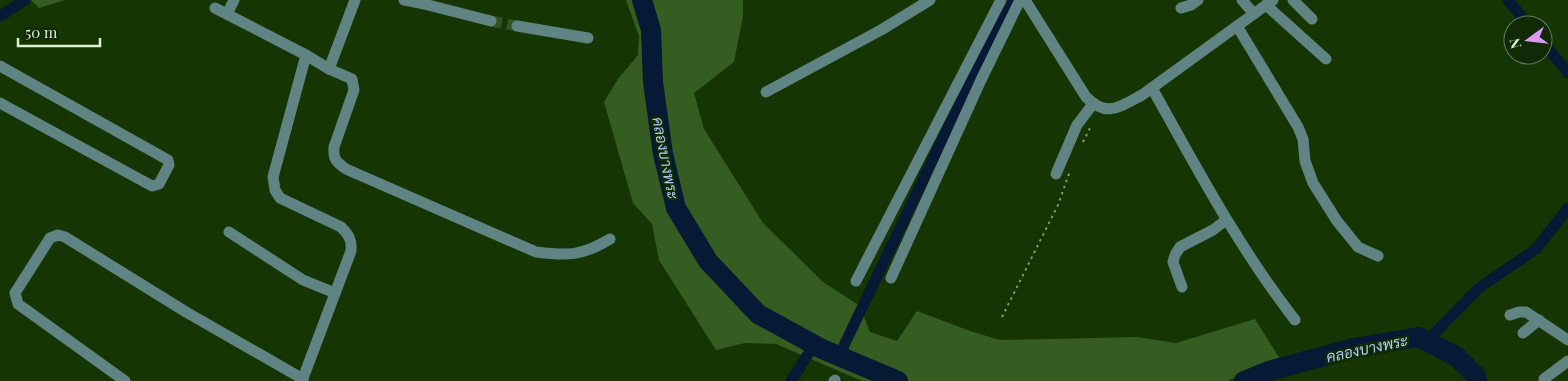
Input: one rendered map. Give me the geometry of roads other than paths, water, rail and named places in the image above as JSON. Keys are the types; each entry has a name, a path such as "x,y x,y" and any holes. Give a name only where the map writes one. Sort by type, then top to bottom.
{"street":[{"path":"227,14 234,0"},
{"path":"329,68 356,0"},
{"path":"404,0 421,2 491,22"},
{"path":"766,92 880,30 930,0"},
{"path":"856,281 1002,0"},
{"path":"891,278 981,80 1020,0"},
{"path":"1025,0 1086,96 1093,104 1100,108 1109,109 1126,103 1152,88 1270,2 1326,59"},
{"path":"1181,8 1191,5 1198,0"},
{"path":"1242,0 1254,14"},
{"path":"1293,0 1312,19"},
{"path":"215,8 352,79 354,90 334,147 333,155 336,162 356,174 536,252 560,255 578,254 595,248 610,239"},
{"path":"517,26 588,38"},
{"path":"1238,26 1298,127 1303,139 1305,161 1313,183 1337,221 1358,247 1378,256"},
{"path":"125,381 18,304 15,293 50,238 58,235 65,237 186,312 303,380 351,251 349,234 341,227 280,198 275,190 273,177 306,55"},
{"path":"0,66 168,160 169,165 159,184 152,186 0,103"},
{"path":"1152,88 1226,220 1274,293 1295,320"},
{"path":"1056,174 1077,125 1093,104"},
{"path":"1182,287 1174,262 1175,255 1180,247 1213,230 1226,220"},
{"path":"229,232 302,280 335,293"},
{"path":"1510,315 1526,312 1568,340"},
{"path":"1523,333 1539,320"},
{"path":"1544,379 1568,361"}],"waterway":[{"path":"0,16 25,0"},
{"name":"คลองบางพระ","path":"642,0 651,30 653,82 663,154 676,208 708,261 758,314 822,349 898,381"},
{"path":"839,356 1009,0"},
{"path":"1508,0 1520,15"},
{"path":"1553,54 1568,73"},
{"path":"1426,342 1479,288 1536,249 1568,208"},
{"name":"คลองบางพระ","path":"1244,381 1269,371 1354,348 1418,337 1457,357 1476,376 1477,381"},
{"path":"791,381 814,345"}],"tunnel":[{"path":"491,21 517,26"}]}
